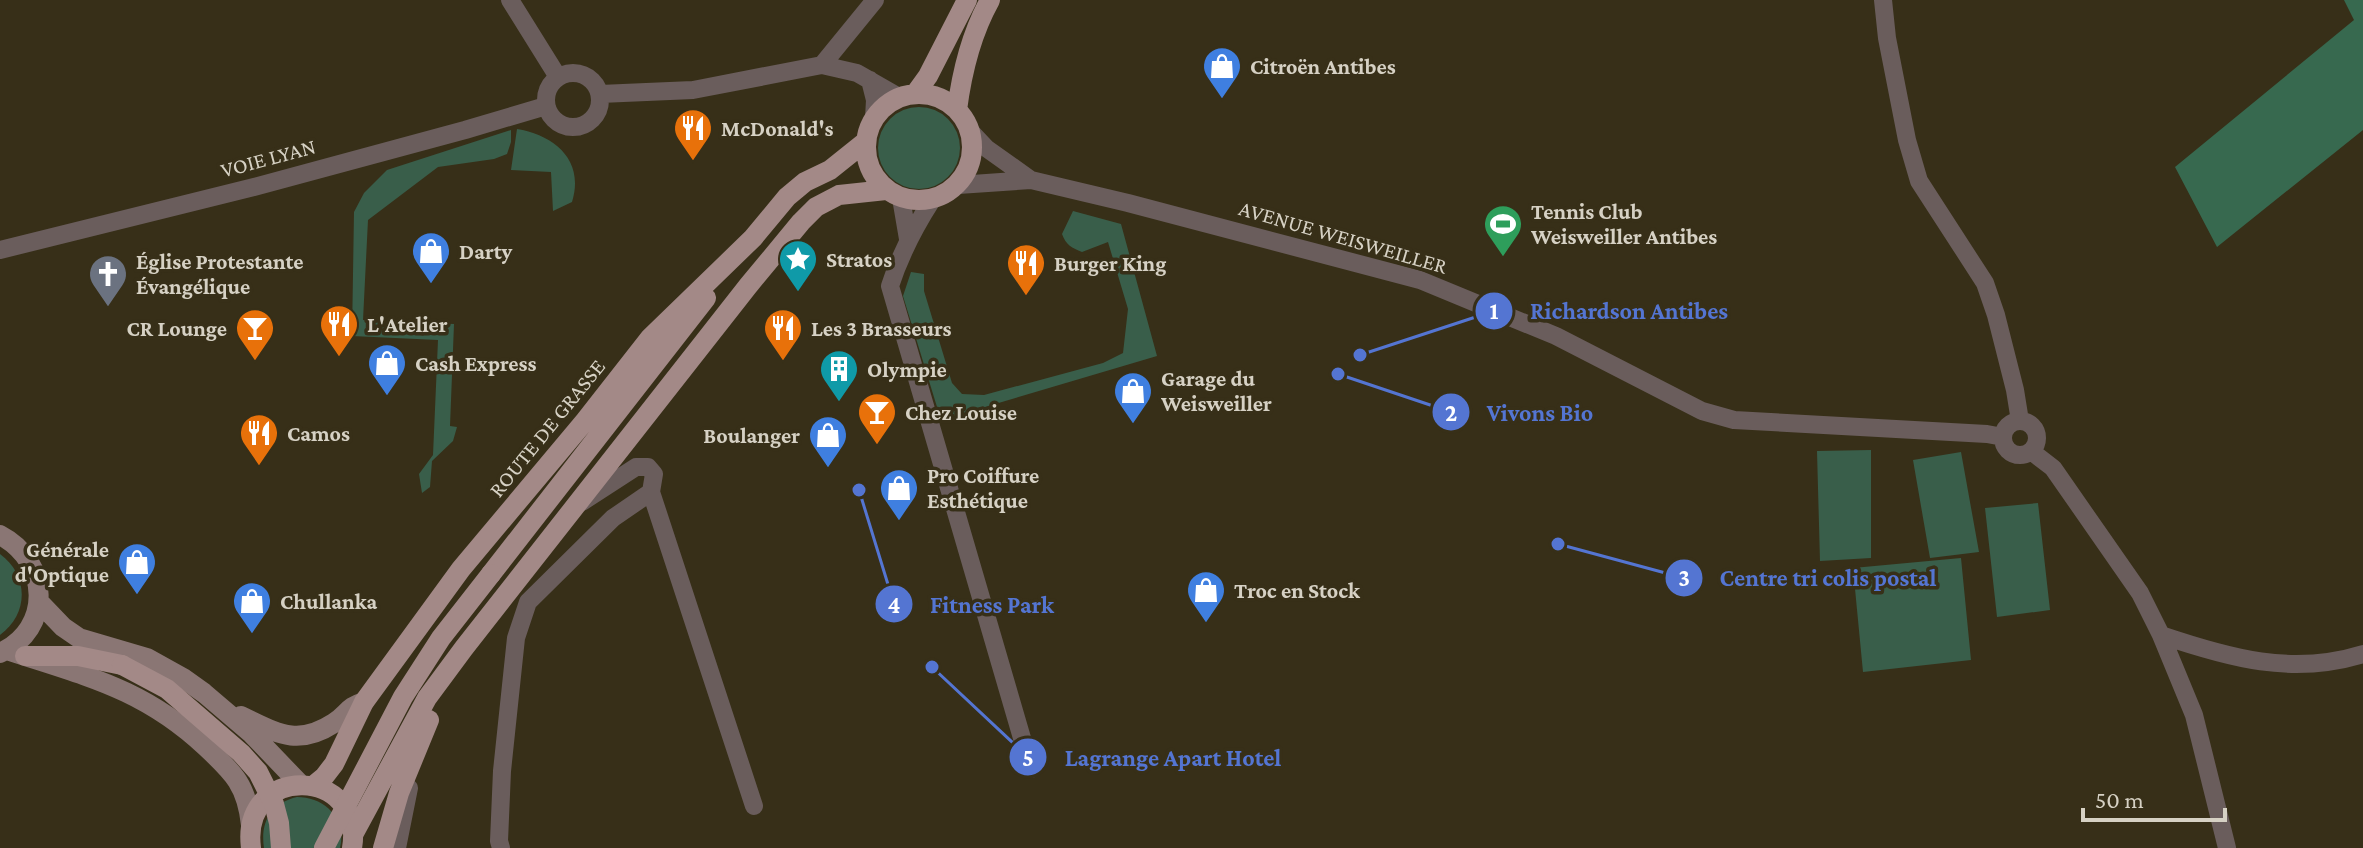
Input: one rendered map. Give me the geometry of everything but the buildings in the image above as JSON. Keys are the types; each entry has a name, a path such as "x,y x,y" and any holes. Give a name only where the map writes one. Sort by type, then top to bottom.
{"main road":[{"path":"893,194 874,177 867,161 865,142 874,118 885,106 907,95 928,76 967,0"},
{"path":"957,110 965,65 979,21 990,0"},
{"path":"353,840 427,698 801,222 816,207 839,195 893,194 917,201 932,200 958,185 971,160 970,131 957,110 947,102 932,95 907,95"},
{"name":"ROUTE DE GRASSE","path":"307,785 324,777 334,764 364,702 461,569 650,338 753,238 787,197 805,182 830,170 865,142"},
{"path":"324,848 403,697 441,638 753,238"},
{"path":"383,848 414,755 464,648"},
{"path":"11,653 78,656 122,665 167,689 241,753 258,772 274,804 281,848"},
{"path":"248,840 261,804 269,796 289,786 307,785 333,795 341,802 352,822 353,840"}],"street":[{"path":"510,0 558,77"},
{"path":"822,65 875,0"},
{"path":"1883,0 1887,38 1907,140 1919,181 1985,283 1996,315 2020,421"},
{"path":"600,94 693,90 822,65 842,68 907,95"},
{"path":"571,73 584,75 594,83 600,94 599,109 591,122 577,128 563,126 553,118 546,106 548,89 558,77 571,73"},
{"path":"870,80 875,100 874,118"},
{"name":"VOIE LYAN","path":"0,250 254,187 546,106"},
{"name":"AVENUE WEISWEILLER","path":"970,131 986,148 1031,180"},
{"name":"AVENUE WEISWEILLER","path":"958,185 1031,180 1420,280 1556,336 1702,411 1734,420 2003,437"},
{"path":"893,194 908,239"},
{"path":"932,200 908,239 890,286 1031,769"},
{"path":"2014,421 2020,421 2030,423 2036,431 2037,442 2031,451 2021,455 2006,448 2003,437 2007,427 2014,421"},
{"path":"2031,451 2053,468 2140,593 2161,635 2194,715 2227,848"},
{"path":"576,505 636,467 648,467 754,806"},
{"path":"501,848 502,771 516,638 528,602 652,483"},
{"path":"1,535 15,544 34,568 39,585 39,602 33,621 11,653 59,665 116,687 145,700 173,719 233,773 248,802 248,840"},
{"path":"39,602 63,627 79,638 147,658 183,678 223,708 307,785"},
{"path":"2161,635 2256,662 2290,666 2363,654"},
{"path":"223,708 282,735 302,737 315,734 338,721 352,706 364,702"},
{"path":"397,848 414,755"}],"green space":[{"path":"2344,0 2363,0 2363,130 2217,247 2175,167 2354,20"},
{"path":"919,107 935,110 948,119 957,132 960,148 957,164 948,177 935,186 919,189 903,186 890,177 881,164 878,148 881,132 890,119 903,110"},
{"path":"517,129 543,137 563,152 574,174 572,202 553,211 551,172 511,170"},
{"path":"511,130 507,154 494,159 438,167 368,220 363,320 454,324 450,426 457,427 453,441 432,461 430,487 422,493 419,474 433,455 438,340 352,336 354,212 364,193 387,170"},
{"path":"1073,211 1121,224 1157,356 941,420 903,296 911,272 924,274 924,291 952,383 962,394 984,395 1103,363 1123,353 1128,309 1108,242 1082,252 1070,246 1062,234"},
{"path":"1871,450 1871,558 1820,561 1817,451"},
{"path":"1961,452 1979,552 1930,558 1913,460"},
{"path":"2038,503 2050,610 1997,617 1985,508"},
{"path":"0,554 16,573 22,594 16,616 0,635"},
{"path":"1961,558 1971,660 1863,672 1853,568"},
{"path":"297,797 317,801 332,812 340,828 340,848 264,848 264,830 269,815 280,804"}],"place":[{"name":"Citroën Antibes","path":"1222,100"},
{"name":"McDonald's","path":"693,162"},
{"name":"Tennis Club Weisweiller Antibes","path":"1503,258"},
{"name":"Darty","path":"431,285"},
{"name":"Stratos","path":"798,293"},
{"name":"Burger King","path":"1026,297"},
{"name":"Église Protestante Évangélique","path":"108,308"},
{"name":"Richardson Antibes","path":"1360,355"},
{"name":"L'Atelier","path":"339,358"},
{"name":"CR Lounge","path":"255,362"},
{"name":"Les 3 Brasseurs","path":"783,362"},
{"name":"Vivons Bio","path":"1338,374"},
{"name":"Cash Express","path":"387,397"},
{"name":"Olympie","path":"839,403"},
{"name":"Garage du Weisweiller","path":"1133,425"},
{"name":"Chez Louise","path":"877,446"},
{"name":"Camos","path":"259,467"},
{"name":"Boulanger","path":"828,469"},
{"name":"Fitness Park","path":"859,490"},
{"name":"Pro Coiffure Esthétique","path":"899,522"},
{"name":"Centre tri colis postal","path":"1558,544"},
{"name":"Générale d'Optique","path":"137,596"},
{"name":"Troc en Stock","path":"1206,624"},
{"name":"Chullanka","path":"252,635"},
{"name":"Lagrange Apart Hotel","path":"932,667"}]}
